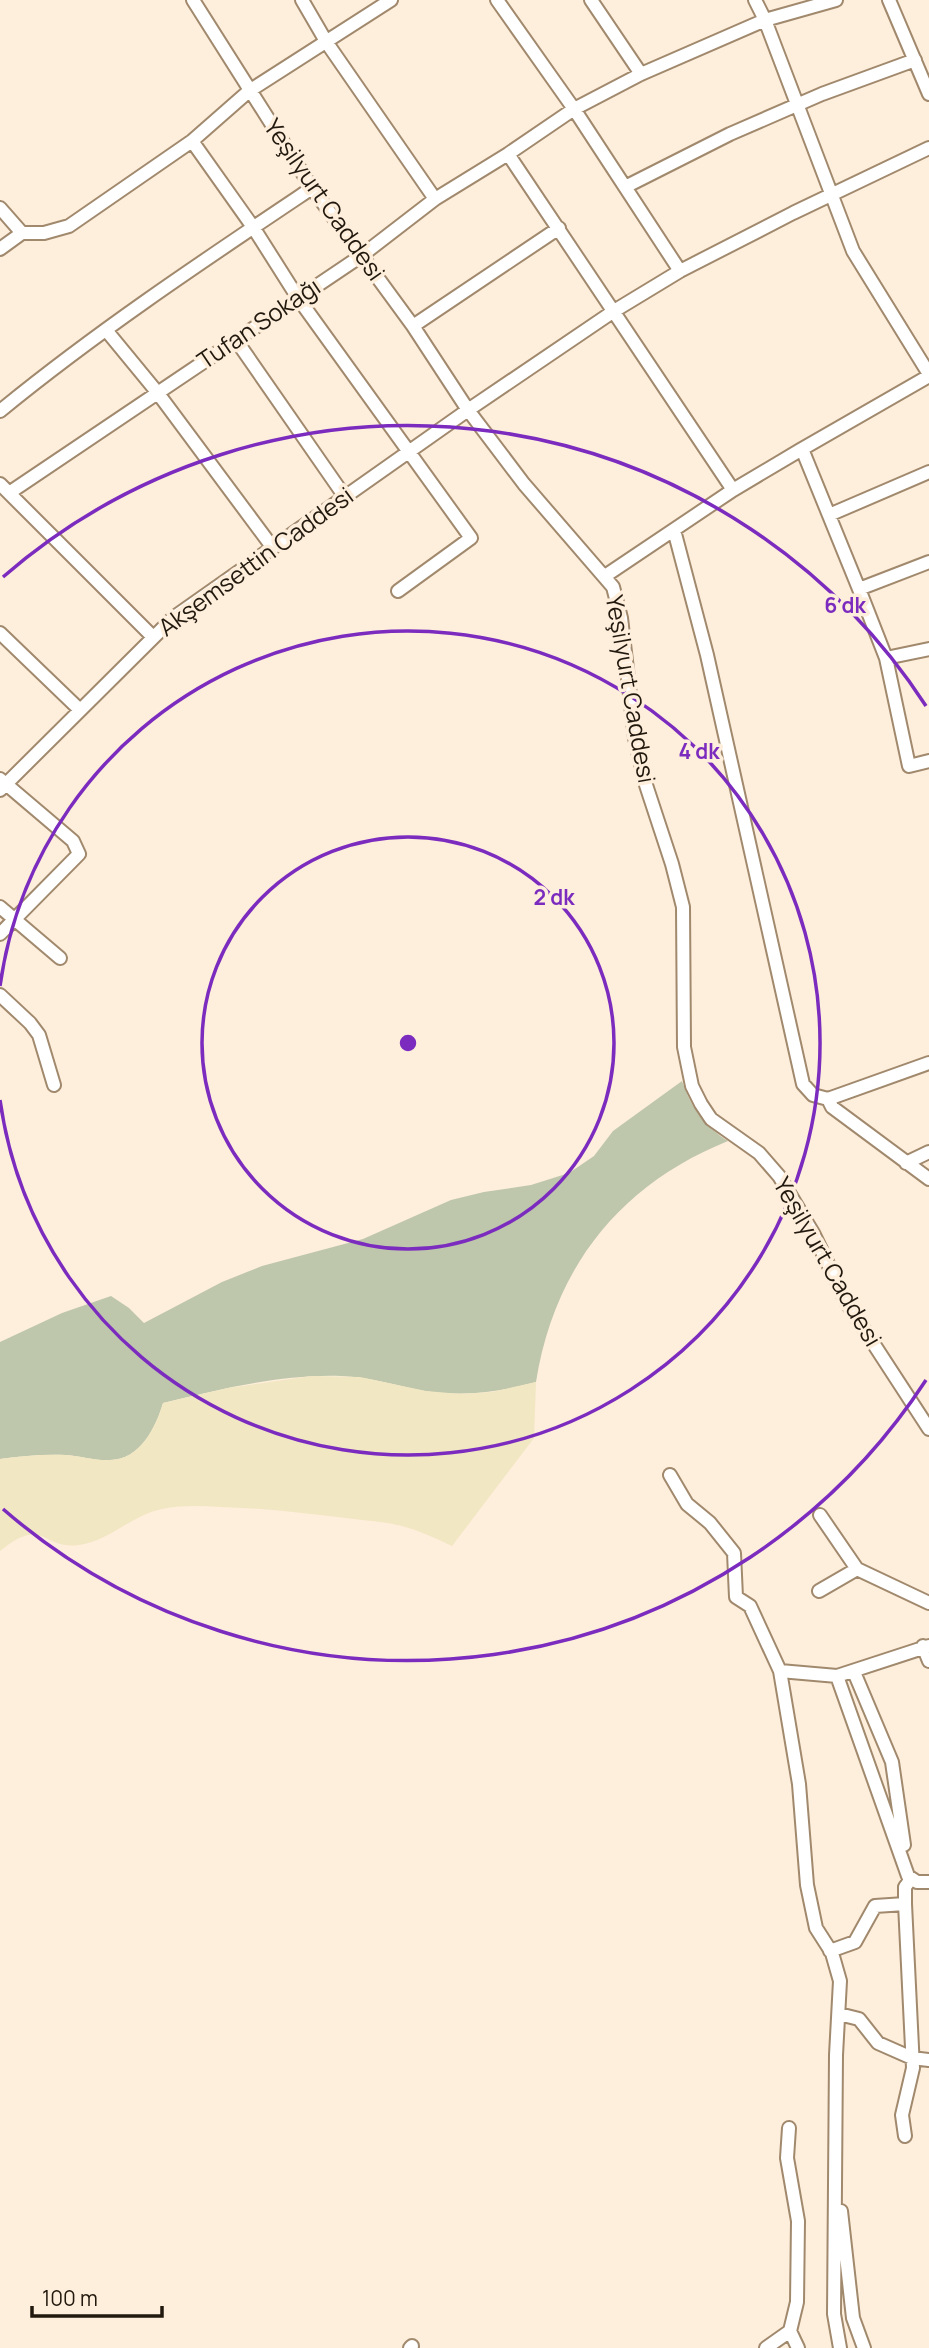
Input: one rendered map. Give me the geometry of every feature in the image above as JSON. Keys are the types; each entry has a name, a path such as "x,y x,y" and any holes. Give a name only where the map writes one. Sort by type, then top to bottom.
{"street":[{"name":"Yeşilyurt Caddesi","path":"193,0 312,187 413,326 468,410 524,484 613,587 621,618 635,738 646,785 683,907 684,1047 692,1086 711,1119 759,1153 779,1176 813,1233 847,1303 929,1429"},
{"path":"302,0 327,43 435,199"},
{"path":"0,249 22,233 44,233 69,226 192,142 249,90 391,0"},
{"path":"498,0 574,109 680,271"},
{"path":"591,0 641,74"},
{"path":"605,576 733,490 929,375 853,251 755,0"},
{"name":"Tufan Sokağı","path":"5,488 236,340 361,256 435,199 574,109 641,74 765,20 836,0"},
{"path":"889,0 929,94"},
{"path":"625,187 730,134 822,94 915,60"},
{"path":"192,142 253,227 298,298 471,538 398,591"},
{"name":"Akşemsettin Caddesi","path":"2,784 173,618 468,410 614,311 680,271 929,148"},
{"path":"508,154 733,490"},
{"path":"0,411 106,330 312,187"},
{"path":"0,208 22,233"},
{"path":"413,326 559,228"},
{"path":"106,330 157,392 272,548"},
{"path":"236,340 345,496"},
{"path":"802,449 886,658 909,766 929,761"},
{"path":"829,515 929,472"},
{"path":"5,488 153,637"},
{"path":"674,530 710,668 803,1084 813,1096 828,1099 929,1063"},
{"path":"859,589 929,562"},
{"path":"0,633 80,710"},
{"path":"886,658 929,649"},
{"path":"0,934 79,854 74,841 2,784"},
{"path":"0,907 60,958"},
{"path":"0,995 40,1035 54,1085"},
{"path":"828,1099 832,1107 929,1179"},
{"path":"906,1163 929,1152"},
{"path":"670,1475 687,1504 710,1523 734,1553 736,1597 750,1606 780,1671 799,1784 807,1885 816,1928 830,1951 840,1981 836,2055 834,2314 840,2348"},
{"path":"820,1515 857,1569 929,1603"},
{"path":"819,1591 857,1569"},
{"path":"780,1671 837,1676 926,1646 929,1661"},
{"path":"854,1672 892,1762 909,1874 905,1887 905,1904 912,2058 910,2084 902,2115 905,2136"},
{"path":"837,1676 909,1874 917,1882 929,1882"},
{"path":"871,1770 892,1762"},
{"path":"886,1809 899,1804"},
{"path":"830,1951 855,1942 875,1906 905,1904"},
{"path":"839,2014 859,2019 878,2043 912,2058 929,2060"},
{"path":"789,2128 787,2158 798,2221 797,2302 790,2331 798,2348"},
{"path":"835,2202 840,2208 845,2238 853,2318 864,2348"},
{"path":"766,2348 790,2331"}],"green space":[{"path":"682,1081 699,1115 728,1141 690,1159 655,1181 625,1206 599,1234 576,1267 559,1302 545,1340 536,1382 495,1391 453,1394 352,1377 319,1376 274,1380 163,1403 145,1441 121,1459 50,1455 0,1459 0,1342 62,1313 111,1296 129,1308 144,1323 222,1282 262,1266 363,1239 451,1200 531,1185 569,1173 594,1156 613,1131"}],"sand":[{"path":"311,1376 360,1377 426,1391 461,1394 492,1392 536,1382 534,1438 452,1546 415,1530 384,1523 271,1510 192,1506 151,1512 90,1543 67,1545 35,1535 15,1541 0,1551 0,1459 50,1455 121,1459 138,1448 151,1432 163,1403 228,1388"}]}
